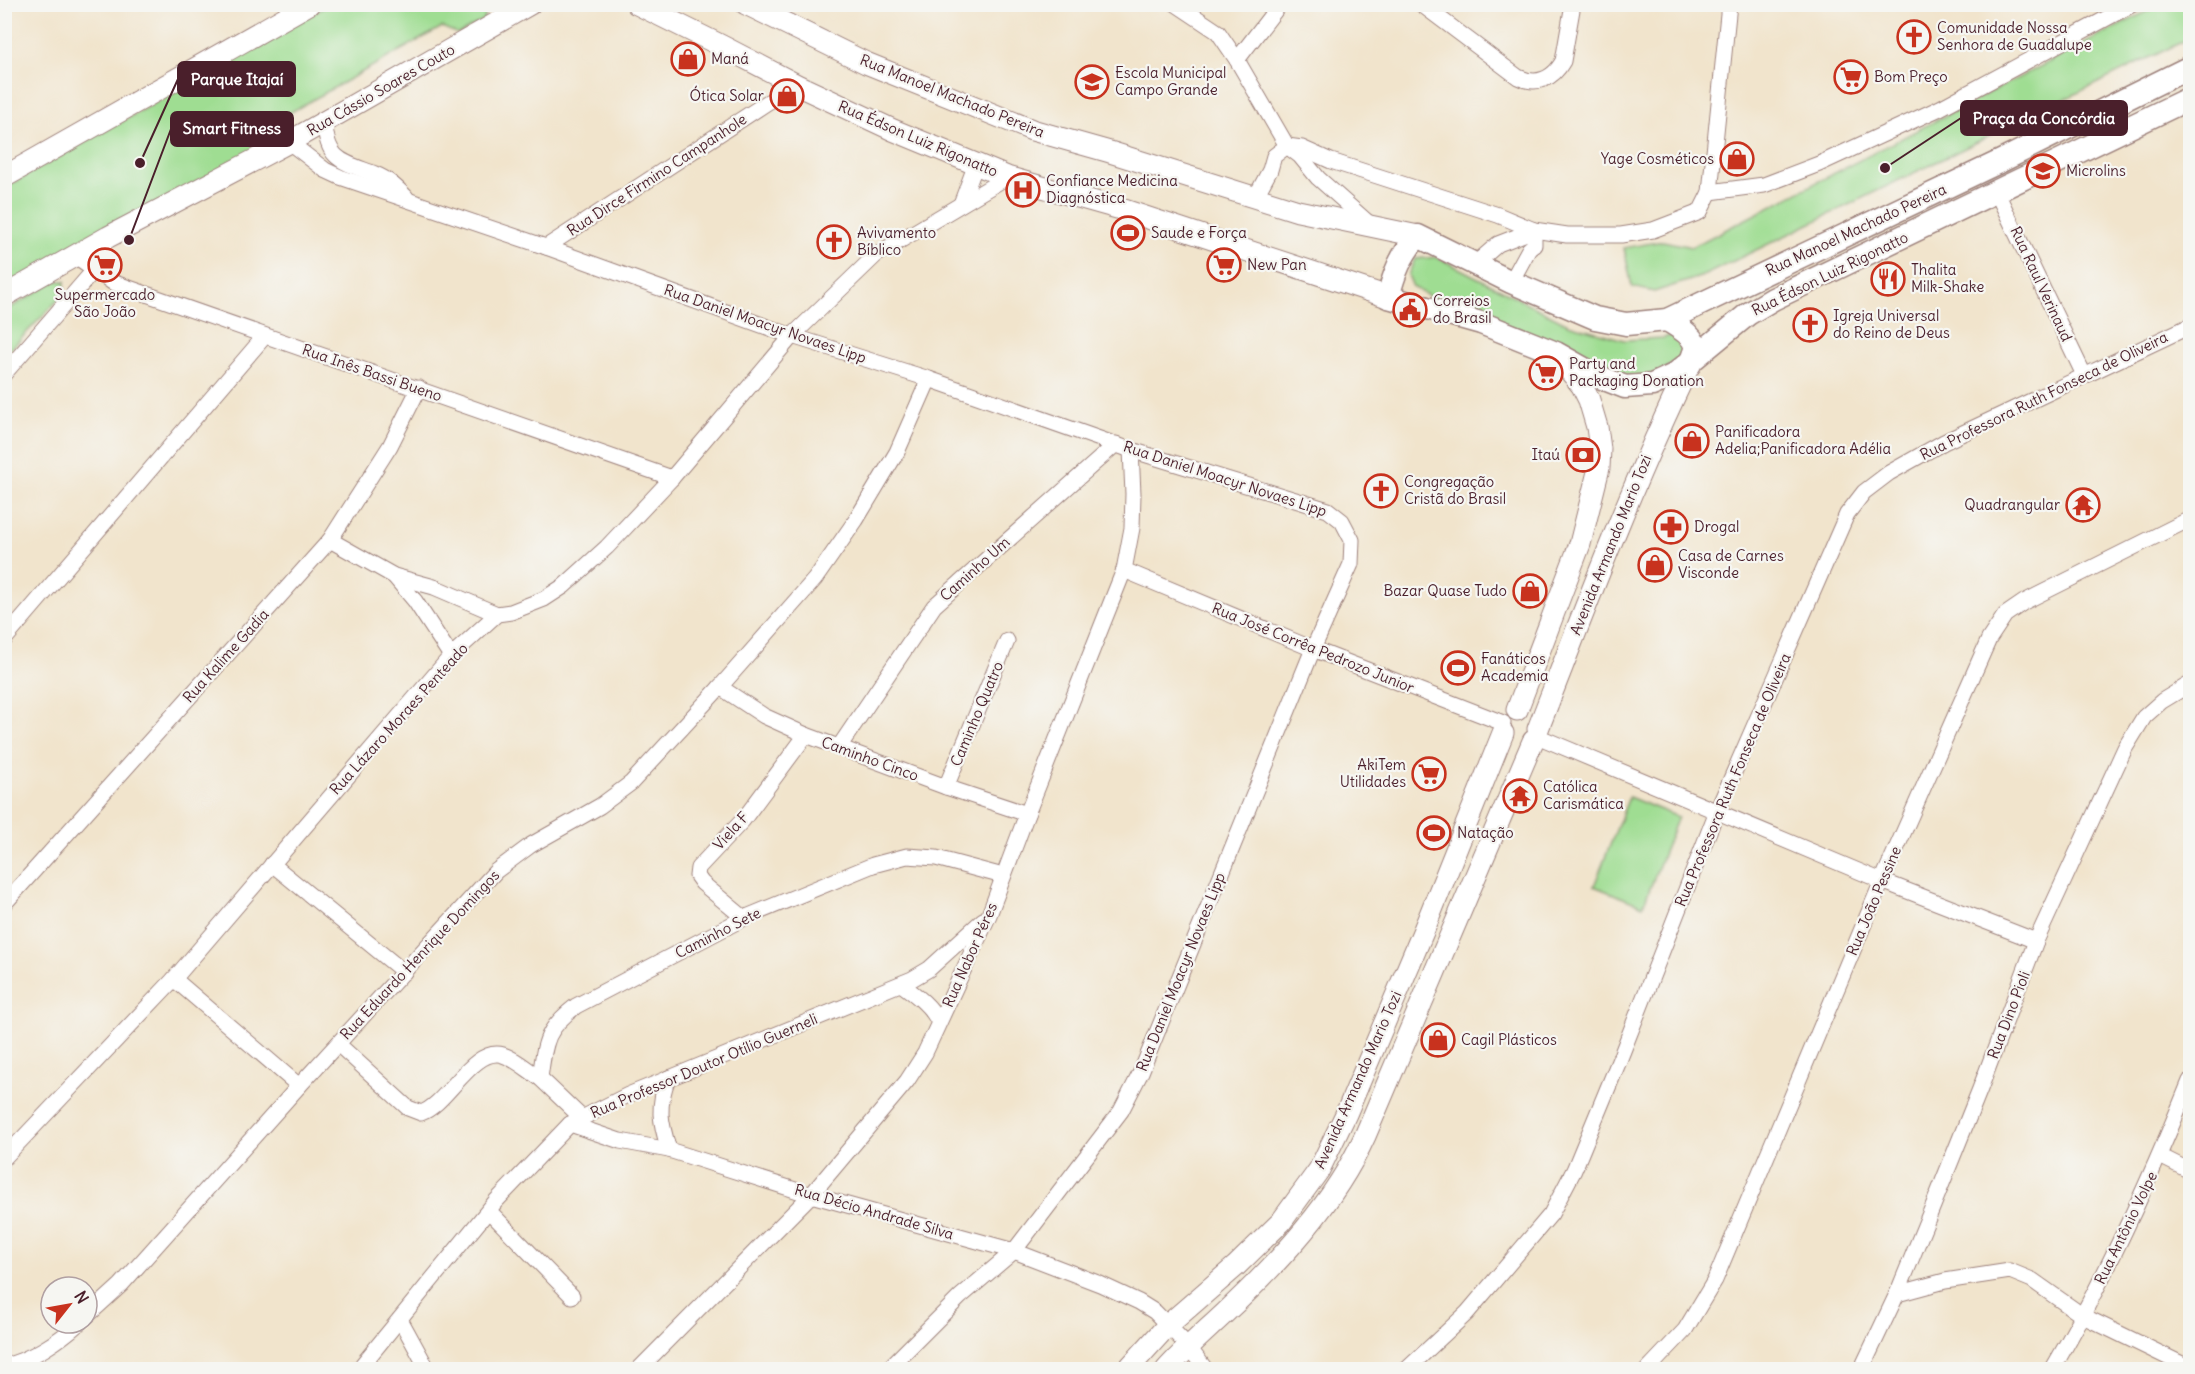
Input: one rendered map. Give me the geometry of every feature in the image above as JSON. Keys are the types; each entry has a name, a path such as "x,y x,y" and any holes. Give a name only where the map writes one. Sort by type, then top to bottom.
{"main road":[{"name":"Rua Manoel Machado Pereira","path":"1418,236 1474,265 1595,318 1626,324 1667,320 2011,156 2190,67"},
{"name":"Rua Édson Luiz Rigonatto","path":"1388,297 1481,323 1556,353 1597,376 1625,387 1661,382 1690,364 1748,314 1773,299 2190,98"},
{"path":"1388,297 1403,254 1418,236"},
{"path":"1667,320 1682,330 1694,343 1695,349 1690,364"}],"street":[{"path":"4,177 309,4"},
{"name":"Rua Cássio Soares Couto","path":"4,296 77,257 108,237 325,122 502,12 530,4"},
{"name":"Rua Édson Luiz Rigonatto","path":"637,4 799,86 893,130 1007,177 1124,210 1388,297"},
{"name":"Rua Manoel Machado Pereira","path":"746,4 866,63 1032,130 1256,196 1298,211 1418,236"},
{"path":"1176,4 1218,32 1287,146 1300,156 1318,178 1372,226"},
{"path":"1237,60 1281,4"},
{"path":"1422,4 1518,77 1532,82 1546,79 1559,68 1563,61 1573,4"},
{"path":"1256,196 1270,170 1274,156 1287,146 1302,148 1331,161 1498,215 1534,230 1567,235 1621,235 1653,230 1700,212 1710,192 1729,4"},
{"path":"1710,192 1764,185 1819,164 1940,108 2133,4"},
{"path":"768,102 776,74"},
{"name":"Rua Dirce Firmino Campanhole","path":"546,247 768,102 799,86"},
{"name":"Rua Daniel Moacyr Novaes Lipp","path":"325,122 325,136 330,150 341,162 377,175 394,185 410,201"},
{"name":"Rua Daniel Moacyr Novaes Lipp","path":"289,142 325,170 340,177 546,247 792,336 928,379 1124,447 1328,510 1342,522 1352,540 1351,564 1313,650 1141,1072 1126,1101 1102,1138 1014,1251 960,1297 887,1370"},
{"path":"961,204 976,164"},
{"name":"Rua Lázaro Moraes Penteado","path":"4,1158 174,979 451,656 497,614 511,612 544,599 564,586 607,547 672,478 792,336 876,255 1007,177"},
{"name":"Rua Raul Verinaud","path":"1997,193 2084,375"},
{"path":"1474,265 1498,244 1534,230"},
{"path":"1511,282 1529,249 1534,245 1534,230"},
{"name":"Rua Inês Bassi Bueno","path":"77,257 111,282 672,478"},
{"path":"4,374 95,269"},
{"name":"Rua Professora Ruth Fonseca de Oliveira","path":"1406,1370 1467,1313 1551,1214 1574,1170 1716,811 1847,514 1864,492 1888,473 1944,442 2190,326"},
{"path":"4,640 264,337"},
{"name":"Avenida Armando Mario Tozi","path":"1127,1370 1168,1325 1236,1266 1281,1222 1319,1170 1346,1114 1423,932 1580,544 1599,468 1600,449 1597,427 1589,400 1582,386 1556,353"},
{"name":"Avenida Armando Mario Tozi","path":"1166,1370 1262,1276 1309,1225 1347,1172 1365,1136 1470,894 1536,735 1607,552 1664,417 1690,364"},
{"name":"Rua Eduardo Henrique Domingos","path":"99,1305 121,1285 496,871 531,845 600,806 631,783 720,687 814,579 856,520 897,452 928,379"},
{"name":"Rua Kalime Gadia","path":"4,904 330,540 390,446 419,388"},
{"name":"Rua Nabor Péres","path":"638,1370 811,1195 907,1081 925,1053 989,915 1124,570 1132,528 1133,494 1124,447"},
{"name":"Caminho Um","path":"839,747 933,606 1124,447"},
{"name":"Rua João Pessine","path":"1647,1370 1685,1330 1715,1280 1882,881 1989,639 2005,615 2024,602 2190,519"},
{"path":"330,540 394,576 434,587 497,614"},
{"path":"1580,544 1607,552"},
{"name":"Rua José Corrêa Pedrozo Junior","path":"1124,570 1313,650 1507,722"},
{"path":"394,576 415,601 451,656"},
{"name":"Caminho Quatro","path":"946,787 1007,641"},
{"name":"Rua Dino Pioli","path":"1861,1370 1897,1293 1980,1089 2036,941 2125,748 2144,717 2162,701 2190,684"},
{"name":"Caminho Cinco","path":"720,687 764,716 806,735 946,787 1027,813"},
{"path":"1527,711 1536,718 1536,735 1524,746 1513,745 1505,738 1507,722 1527,711"},
{"name":"Viela F","path":"744,918 702,883 697,876 698,868 743,820 806,735"},
{"path":"1536,735 1882,881 2036,941"},
{"name":"Caminho Sete","path":"540,1078 544,1047 552,1028 561,1017 611,986 744,918 873,865 907,856 936,858 1003,876"},
{"path":"272,864 404,972"},
{"name":"Rua Professor Doutor Otílio Guerneli","path":"358,1370 496,1201 576,1120 668,1078 901,984 929,969 989,915"},
{"path":"174,979 299,1086"},
{"path":"901,984 923,1000 933,1011 939,1023"},
{"path":"338,1044 408,1108 421,1113 435,1106 467,1072 482,1059 493,1054 504,1055 540,1078 576,1120"},
{"path":"668,1078 661,1097 660,1108 661,1123 669,1150"},
{"name":"Rua Antônio Volpe","path":"2052,1370 2083,1316 2160,1156 2190,1081"},
{"name":"Rua Décio Andrade Silva","path":"576,1120 620,1141 669,1150 811,1195 1014,1251 1100,1284 1139,1302 1155,1312 1188,1346"},
{"path":"2160,1156 2190,1171"},
{"path":"489,1211 572,1296"},
{"path":"1897,1293 1945,1281 2010,1271 2032,1280 2083,1316 2190,1368"},
{"path":"400,1319 428,1370"},
{"path":"4,1366 35,1354 64,1335"},
{"path":"1188,1346 1206,1370"}],"green space":[{"path":"328,5 488,5 484,20 458,34 442,27 282,117 276,138 5,290 4,188"},
{"path":"2159,5 2190,5 2190,38 1703,276 1654,292 1632,287 1624,248 1663,241 1692,247"},
{"path":"1437,257 1568,324 1624,340 1664,338 1674,334 1685,342 1686,355 1649,379 1609,375 1435,300 1413,287 1408,275 1415,259"},
{"path":"55,281 65,281 64,294 5,355 5,311"},
{"path":"1629,797 1678,817 1643,906 1594,886"}],"place":[{"name":"Comunidade Nossa Senhora de Guadalupe","path":"1914,37"},
{"name":"Maná","path":"688,59"},
{"name":"Bom Preço","path":"1851,77"},
{"name":"Escola Municipal Campo Grande","path":"1092,82"},
{"name":"Ótica Solar","path":"787,96"},
{"name":"Yage Cosméticos","path":"1737,159"},
{"name":"Parque Itajaí","path":"140,163"},
{"name":"Praça da Concórdia","path":"1885,168"},
{"name":"Microlins","path":"2043,171"},
{"name":"Confiance Medicina Diagnóstica","path":"1023,190"},
{"name":"Saude e Força","path":"1128,233"},
{"name":"Smart Fitness","path":"129,240"},
{"name":"Avivamento Bíblico","path":"834,242"},
{"name":"Supermercado São João","path":"105,265"},
{"name":"New Pan","path":"1224,265"},
{"name":"Thalita Milk-Shake","path":"1888,279"},
{"name":"Correios do Brasil","path":"1410,310"},
{"name":"Igreja Universal do Reino de Deus","path":"1810,325"},
{"name":"Party and Packaging Donation","path":"1546,373"},
{"name":"Panificadora Adelia;Panificadora Adélia","path":"1692,441"},
{"name":"Itaú","path":"1583,455"},
{"name":"Congregação Cristã do Brasil","path":"1381,491"},
{"name":"Quadrangular","path":"2083,505"},
{"name":"Drogal","path":"1671,527"},
{"name":"Casa de Carnes Visconde","path":"1655,565"},
{"name":"Bazar Quase Tudo","path":"1530,591"},
{"name":"Fanáticos Academia","path":"1458,668"},
{"name":"AkiTem Utilidades","path":"1429,774"},
{"name":"Católica Carismática","path":"1520,796"},
{"name":"Natação","path":"1434,833"},
{"name":"Cagil Plásticos","path":"1438,1040"}]}
